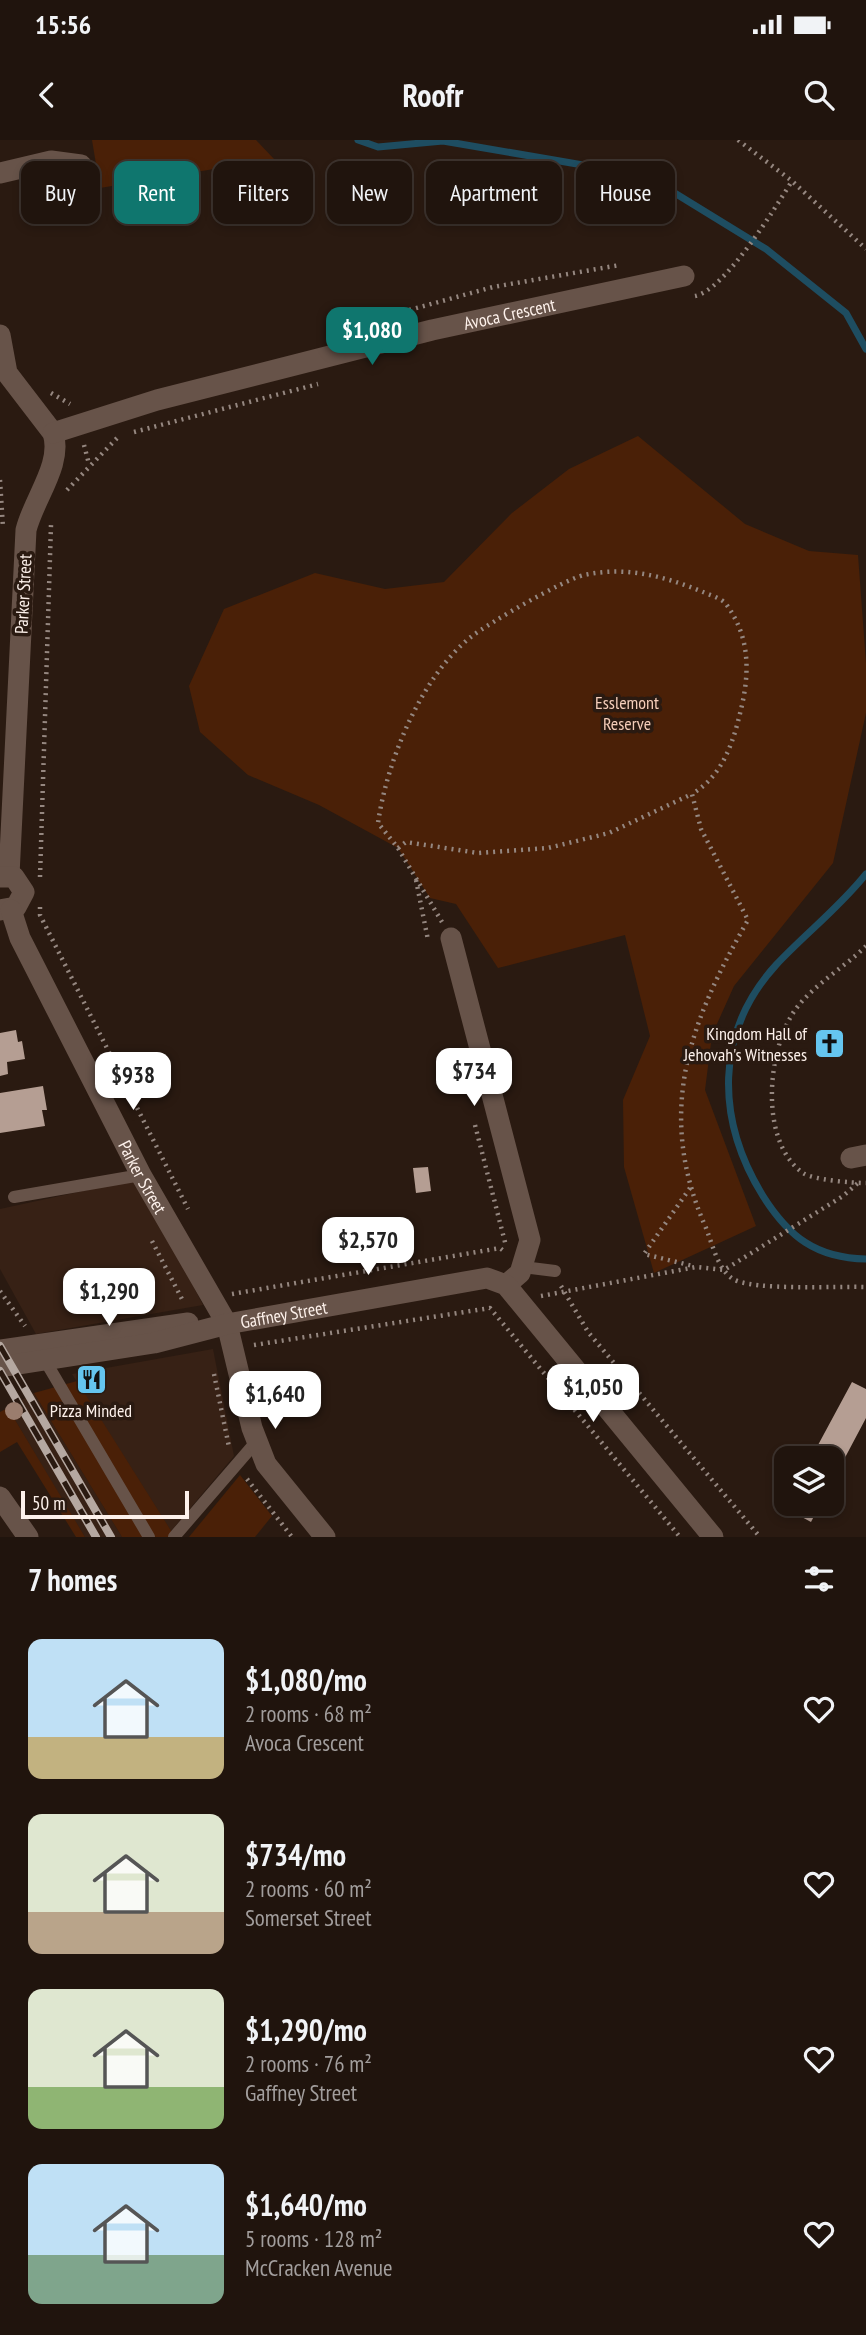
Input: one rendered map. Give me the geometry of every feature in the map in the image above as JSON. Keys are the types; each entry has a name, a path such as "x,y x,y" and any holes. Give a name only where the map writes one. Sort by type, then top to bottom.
{"street":[{"path":"0,173 21,168"},
{"name":"Avoca Crescent","path":"53,433 156,400 432,330 684,276"},
{"path":"0,335 7,373 53,433"},
{"name":"Parker Street","path":"4,876 26,530 32,506 54,464 57,444 53,433"},
{"path":"4,876 19,881 24,892 20,903 6,910"},
{"name":"Parker Street","path":"6,910 141,1175 224,1291 227,1324 256,1442 266,1464 325,1537"},
{"path":"451,938 530,1240 523,1267 506,1285 713,1537"},
{"name":"Gaffney Street","path":"0,1367 40,1352 181,1323 227,1324 487,1279 506,1285"},
{"name":"Gaffney Street","path":"0,1350 40,1352"},
{"path":"0,1497 28,1537"}],"lane":[{"path":"14,1197 141,1175"},
{"path":"523,1267 555,1271"},
{"path":"40,1352 149,1537"},
{"path":"174,1537 256,1442"}],"path":[{"path":"738,140 792,181 866,249"},
{"path":"692,296 705,294 721,279 792,181"},
{"path":"358,324 493,287 620,265"},
{"path":"60,500 116,437 330,380"},
{"path":"47,391 68,404 75,402"},
{"path":"40,881 51,524"},
{"path":"398,848 406,842 478,853 548,848 609,834 710,783 735,738 745,692 746,642 724,602 665,576 624,571 582,575 471,637 437,674 407,724 378,823 398,848 451,938"},
{"path":"692,794 701,829 748,920 694,1029 680,1091 684,1167 690,1187 724,1270 734,1279 757,1285 866,1287"},
{"path":"40,903 40,915 195,1222"},
{"path":"866,946 821,984 789,1018 775,1055 770,1096 788,1159 806,1175 866,1183"},
{"path":"690,1187 644,1254 696,1267 724,1270 843,1196 858,1183"},
{"path":"171,1305 224,1291 500,1248 523,1267"},
{"path":"524,1308 541,1295 696,1267"},
{"path":"563,1290 588,1332 760,1537"},
{"path":"0,1291 40,1352"},
{"path":"234,1349 489,1308 680,1537"},
{"path":"256,1345 258,1357"}],"shaded area":[{"path":"138,1179 203,1305 36,1334 0,1269 0,1209"},
{"path":"213,1349 234,1456 171,1531 72,1374"},
{"path":"34,1393 122,1537 85,1537 67,1508 8,1408"}],"green space":[{"path":"92,140 256,140 274,159 213,161 213,169 199,172 199,161 114,161 114,186 100,188 100,161 96,161"},
{"name":"Esslemont Reserve","path":"638,436 745,524 809,551 858,555 866,663 866,713 833,863 734,986 712,1035 705,1090 756,1226 654,1273 624,1167 623,1100 650,1036 625,935 498,968 456,904 430,898 398,848 319,805 248,775 200,732 189,686 224,609 315,573 385,589 444,582 512,513 569,469"},
{"path":"77,1381 175,1537 122,1537 34,1393"},
{"path":"8,1408 85,1537 76,1537 17,1442 0,1452 0,1412"},
{"path":"240,1475 272,1516 255,1537 189,1537"}],"building":[{"path":"16,1030 18,1042 22,1041 25,1059 7,1062 8,1074 0,1076 0,1033"},
{"path":"43,1086 47,1110 42,1110 45,1126 0,1133 0,1093"},
{"path":"428,1167 431,1191 416,1193 413,1168"},
{"path":"852,1382 866,1389 866,1418 844,1459 844,1446 817,1446"},
{"path":"800,1516 814,1516 811,1522"}],"waterway":[{"path":"358,140 378,147 443,141 647,176 766,249 846,313 866,349"},
{"path":"866,874 776,965 756,991 741,1019 732,1048 729,1077 730,1107 736,1137 748,1167 773,1210 794,1234 818,1249 848,1258 866,1259"}],"railway":[{"path":"0,1346 111,1537"},
{"path":"0,1371 96,1537"}],"place":[{"name":"Kingdom Hall of Jehovah's Witnesses","path":"830,1043"},
{"name":"Pizza Minded","path":"91,1379"}]}
